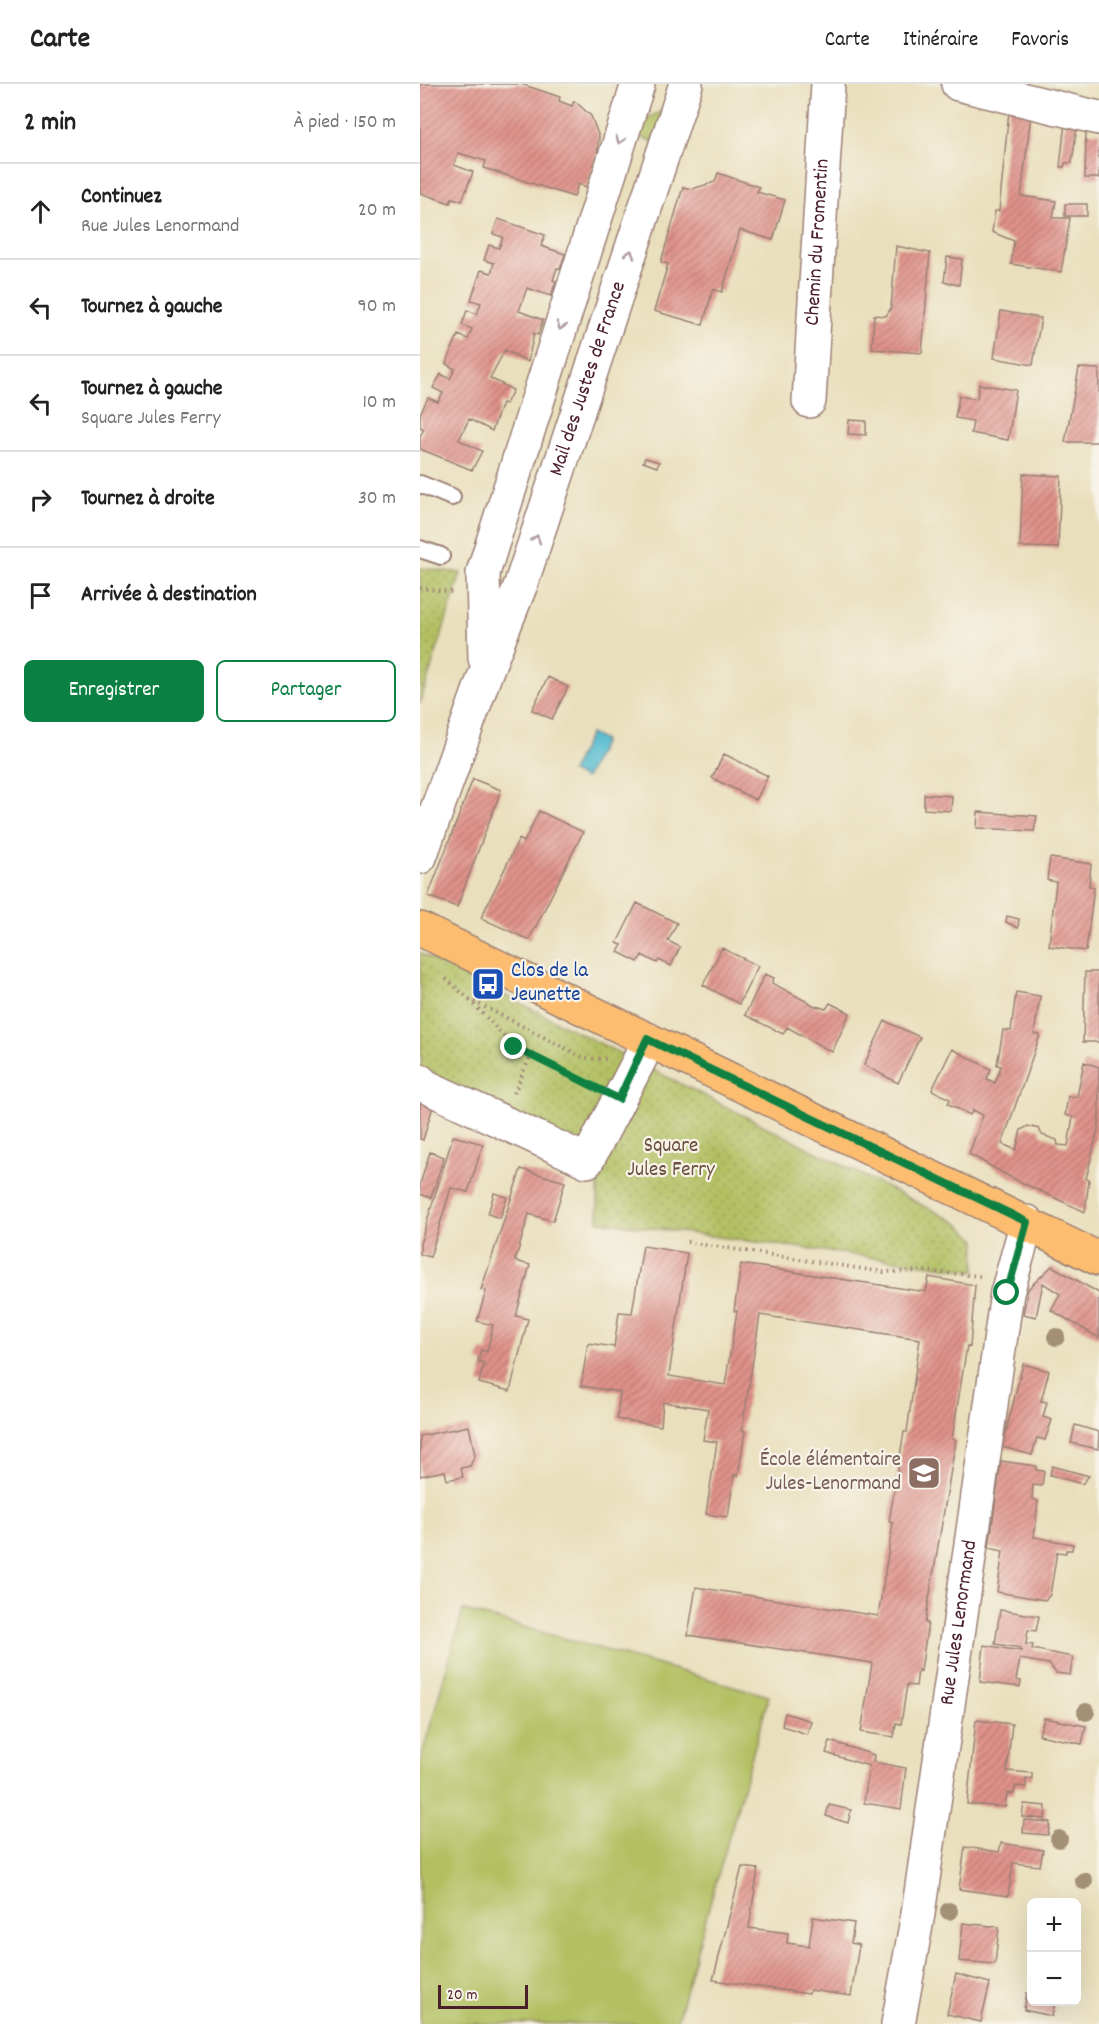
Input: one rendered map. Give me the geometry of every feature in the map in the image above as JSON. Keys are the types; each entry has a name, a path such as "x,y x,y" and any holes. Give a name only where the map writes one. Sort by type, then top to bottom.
{"main road":[{"path":"420,929 1027,1222 1099,1259"}],"street":[{"name":"Mail des Justes de France","path":"486,672 483,573 638,84"},
{"name":"Mail des Justes de France","path":"420,857 486,672 521,584 686,84"},
{"name":"Chemin du Fromentin","path":"809,401 828,84"},
{"path":"958,84 1099,118"},
{"path":"420,1081 425,1086 586,1161 647,1039"},
{"name":"Rue Jules Lenormand","path":"898,2024 918,1914 1007,1293 1027,1222"}],"lane":[{"path":"420,484 452,497"},
{"path":"420,549 441,556"},
{"path":"483,573 521,584"}],"path":[{"path":"420,588 453,592"},
{"path":"444,978 468,998 514,1047 619,1099"},
{"path":"468,998 584,1058 615,1059"},
{"path":"509,1103 531,1055"},
{"path":"687,1242 883,1272 927,1271 980,1277 985,1272"}],"green space":[{"path":"664,110 656,142 632,135 639,117 650,117"},
{"path":"420,568 461,573 420,704"},
{"name":"Square Jules Ferry","path":"420,953 956,1222 976,1239 975,1271 598,1221 598,1164 421,1068"},
{"path":"463,1610 769,1696 676,2024 420,2024 420,1762"}],"water":[{"path":"590,734 604,741 585,779 571,772"}],"building":[{"path":"420,84 521,84 560,97 559,101 572,106 574,101 591,116 599,137 597,157 587,187 578,184 574,197 484,168 486,161 458,153 454,165 473,172 462,201 452,198 450,203 420,193"},
{"path":"1010,101 1032,106 1021,196 1056,201 1053,218 1070,218 1061,272 1011,264 1014,241 992,232 995,211 999,211"},
{"path":"1066,113 1077,125 1072,163 1065,163 1064,167 1060,167"},
{"path":"1086,132 1099,132 1099,178 1085,178"},
{"path":"718,173 759,187 757,192 785,200 773,240 740,230 722,292 713,289 703,325 654,311 668,264 661,262 683,187 692,189 715,182"},
{"path":"1065,204 1087,204 1087,216 1065,216"},
{"path":"498,219 545,235 541,246 565,254 553,280 556,281 551,296 527,288 519,311 543,320 538,335 534,333 528,362 505,350 490,378 513,390 506,404 502,403 492,431 469,419 459,440 482,451 472,470 420,449 420,436 424,429 420,427 420,414 428,398 438,402 443,393 433,388 441,374 450,379 455,369 446,364 458,335 468,339 472,329 462,325 467,310 477,314 481,303 471,300 481,270 491,273 494,263 484,260 489,245 499,248 503,237 493,234"},
{"path":"896,246 930,253 922,353 872,349 874,315 886,316 891,308"},
{"path":"947,257 962,259 959,285 944,282"},
{"path":"1001,311 1041,318 1033,365 994,358"},
{"path":"1079,368 1099,369 1099,442 1065,442"},
{"path":"979,384 1016,390 1008,440 971,433 973,421 955,418 959,396 977,399"},
{"path":"849,420 866,421 866,435 848,434"},
{"path":"645,458 659,462 657,467 643,462"},
{"path":"1023,474 1061,476 1058,548 1020,547"},
{"path":"548,677 568,687 552,719 532,710"},
{"path":"724,754 768,776 756,800 712,778"},
{"path":"473,779 501,790 457,907 428,896"},
{"path":"924,794 952,796 951,811 924,809"},
{"path":"539,811 583,832 529,940 481,918 519,839 524,842"},
{"path":"978,812 1037,816 1034,831 977,828"},
{"path":"1050,858 1091,864 1089,886 1094,887 1086,951 1049,946 1056,882 1047,880"},
{"path":"637,903 677,923 668,941 680,947 671,966 659,960 657,963 642,955 638,962 618,952 622,945 617,943"},
{"path":"1007,916 1019,919 1018,928 1006,922"},
{"path":"722,948 758,966 739,1004 703,985"},
{"path":"1085,972 1099,972 1099,1042 1083,1042"},
{"path":"765,974 774,978 772,983 813,1005 826,1009 830,1003 850,1013 832,1052 787,1027 783,1034 745,1015"},
{"path":"1016,992 1040,996 1034,1034 1040,1035 1002,1144 1016,1150 1021,1130 1028,1126 1039,1129 1042,1135 1057,1140 1058,1145 1068,1146 1073,1117 1065,1115 1068,1096 1077,1097 1084,1062 1099,1067 1099,1125 1086,1179 1089,1180 1085,1212 1012,1178 969,1154 983,1115 973,1110 970,1115 948,1104 950,1099 932,1090 952,1049 991,1069 987,1079 995,1083 1001,1066 997,1065 1003,1030 1011,1031"},
{"path":"885,1021 920,1037 898,1083 864,1065"},
{"path":"420,1099 433,1106 423,1140 420,1139"},
{"path":"453,1136 483,1144 468,1192 451,1188 430,1257 420,1254 420,1244"},
{"path":"430,1152 444,1157 431,1198 420,1194 420,1184"},
{"path":"521,1169 565,1182 553,1221 529,1214 515,1261 530,1265 516,1316 528,1319 510,1391 479,1383 484,1363 478,1361 481,1350 487,1352 493,1325 477,1321 486,1291 481,1290"},
{"path":"494,1193 507,1197 500,1218 488,1214"},
{"name":"École élémentaire Jules-Lenormand","path":"643,1246 687,1253 669,1376 725,1385 737,1311 734,1311 741,1264 926,1292 929,1277 975,1285 970,1347 967,1346 952,1439 956,1440 925,1623 928,1623 921,1671 918,1670 916,1686 907,1685 901,1724 896,1723 894,1737 861,1732 872,1663 688,1635 696,1587 878,1616 893,1523 889,1522 904,1432 907,1432 920,1339 760,1315 742,1430 745,1431 738,1476 734,1475 728,1517 706,1514 717,1442 703,1440 708,1409 663,1402 661,1426 617,1419 620,1392 581,1386 588,1343 614,1347 619,1312 632,1313"},
{"path":"1052,1266 1099,1293 1099,1338 1051,1310 1060,1294 1043,1283 1036,1317 1023,1314 1028,1289"},
{"path":"1023,1364 1049,1371 1041,1401 1047,1402 1043,1417 1052,1420 1045,1440 1037,1438 1032,1455 1002,1447"},
{"path":"1075,1425 1099,1432 1098,1449 1071,1443"},
{"path":"469,1426 475,1455 470,1466 461,1468 463,1477 447,1480 445,1471 420,1476 420,1436"},
{"path":"1001,1461 1036,1466 1036,1470 1044,1471 1042,1486 1033,1485 1032,1499 1038,1501 1034,1537 1073,1544 1072,1550 1066,1550 1066,1553 1057,1552 1050,1595 1045,1600 997,1592 1003,1551 989,1548"},
{"path":"1052,1466 1089,1476 1082,1484 1050,1475"},
{"path":"1000,1610 1039,1616 1036,1631 1028,1630 1026,1644 1033,1645 1032,1649 1073,1657 1070,1675 1056,1673 1049,1664 1020,1659 1016,1680 1021,1681 1020,1687 980,1682 984,1645 1021,1651 1021,1648 995,1644"},
{"path":"785,1713 811,1721 807,1734 782,1726"},
{"path":"1044,1718 1086,1726 1082,1744 1039,1735"},
{"path":"976,1720 1012,1724 1007,1771 1032,1773 1032,1779 1026,1778 1026,1787 1015,1786 1014,1794 1007,1793 1005,1807 967,1804"},
{"path":"830,1741 874,1755 873,1762 906,1768 901,1809 864,1803 869,1766 826,1753"},
{"path":"1024,1804 1046,1806 1045,1819 1022,1817"},
{"path":"829,1805 851,1810 848,1823 826,1816"},
{"path":"1024,1820 1050,1822 1048,1835 1023,1833"},
{"path":"1001,1843 1043,1850 1040,1866 1013,1863 1008,1896 959,1889 965,1847 999,1852"},
{"path":"742,1867 758,1869 749,1928 788,1933 787,1943 809,1946 813,1917 854,1923 851,1943 859,1945 851,1996 810,1990 809,1994 713,1980"},
{"path":"963,1923 999,1927 995,1964 959,1961"},
{"path":"956,1974 990,1983 981,2022 947,2014"},
{"path":"1027,1993 1027,2006 1054,2006 1052,2016 1024,2010"}],"place":[{"name":"Clos de la Jeunette","path":"488,984"},
{"name":"École élémentaire Jules-Lenormand","path":"924,1473"}],"route":[{"path":"514,1047 619,1099 640,1059 647,1039 1027,1222 1007,1293"}]}
